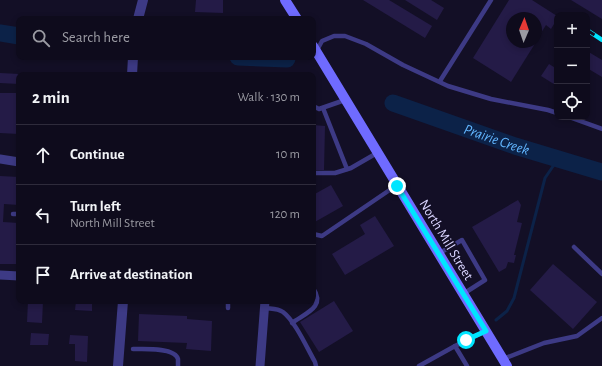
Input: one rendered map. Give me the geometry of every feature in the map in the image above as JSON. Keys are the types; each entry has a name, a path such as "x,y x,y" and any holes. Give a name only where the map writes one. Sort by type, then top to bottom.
{"main road":[{"path":"285,0 295,16"},
{"name":"North Mill Street","path":"316,51 438,254 505,362"}],"street":[{"path":"139,16 144,0"},
{"path":"132,72 133,60"},
{"path":"0,160 16,162"},
{"path":"0,276 16,276"},
{"path":"118,366 122,304"},
{"path":"260,366 265,304"}],"lane":[{"path":"440,81 491,0"},
{"path":"316,48 322,41 334,36 345,36 366,44 403,65 448,86 491,100 554,112"},
{"path":"316,108 319,109 323,108 345,100"},
{"path":"323,108 347,170"},
{"path":"577,120 602,129"},
{"path":"316,173 334,173 347,170 377,153"},
{"path":"316,235 322,236 397,186"},
{"path":"438,254 462,240 485,280 463,294"},
{"path":"574,247 602,274"},
{"path":"292,323 315,307 318,302 316,293"},
{"path":"265,304 282,312 292,323 316,362 316,366"},
{"path":"505,362 544,342 577,336 602,318"},
{"path":"419,366 486,331"},
{"path":"455,346 467,366"},
{"path":"133,349 170,352 178,359 178,366"}],"building":[{"path":"196,0 223,0 223,13 195,12"},
{"path":"363,0 389,0 432,26 425,38"},
{"path":"405,0 431,0 444,8 437,20"},
{"path":"509,0 532,0 554,14 554,24 551,29 546,25 542,31 542,12 506,12 506,48 532,48 511,82 473,58"},
{"path":"571,0 602,0 602,19"},
{"path":"590,53 602,60 602,77 590,70"},
{"path":"549,64 554,67 554,84 541,76"},
{"path":"0,73 16,74 16,84 0,83"},
{"path":"0,93 16,93 16,134 0,133"},
{"path":"316,125 325,126 324,170 316,170"},
{"path":"0,176 16,177 16,205 4,204 3,222 16,223 16,264 0,264"},
{"path":"331,185 343,206 316,221 316,193"},
{"path":"518,200 521,205 517,222 522,223 514,255 516,255 514,263 508,262 506,268 499,272 472,227"},
{"path":"375,216 394,246 345,275 332,254 365,234 360,225"},
{"path":"553,264 597,302 573,329 530,290"},
{"path":"334,301 353,331 319,352 300,322"},
{"path":"28,304 43,304 42,323 27,322"},
{"path":"76,304 92,304 92,311 75,310"},
{"path":"139,314 187,316 187,319 212,321 211,351 186,349 187,343 138,341"},
{"path":"31,333 49,334 48,345 30,345"},
{"path":"70,335 88,336 87,362 75,361 75,344 69,344"}],"waterway":[{"name":"Prairie Creek","path":"0,33 16,36"},
{"name":"Prairie Creek","path":"393,103 515,146 602,172"},
{"path":"496,320 507,311 514,298 545,178 558,159"}],"railway":[{"path":"590,32 602,40"}],"route":[{"path":"397,186 486,331 466,340"}]}
